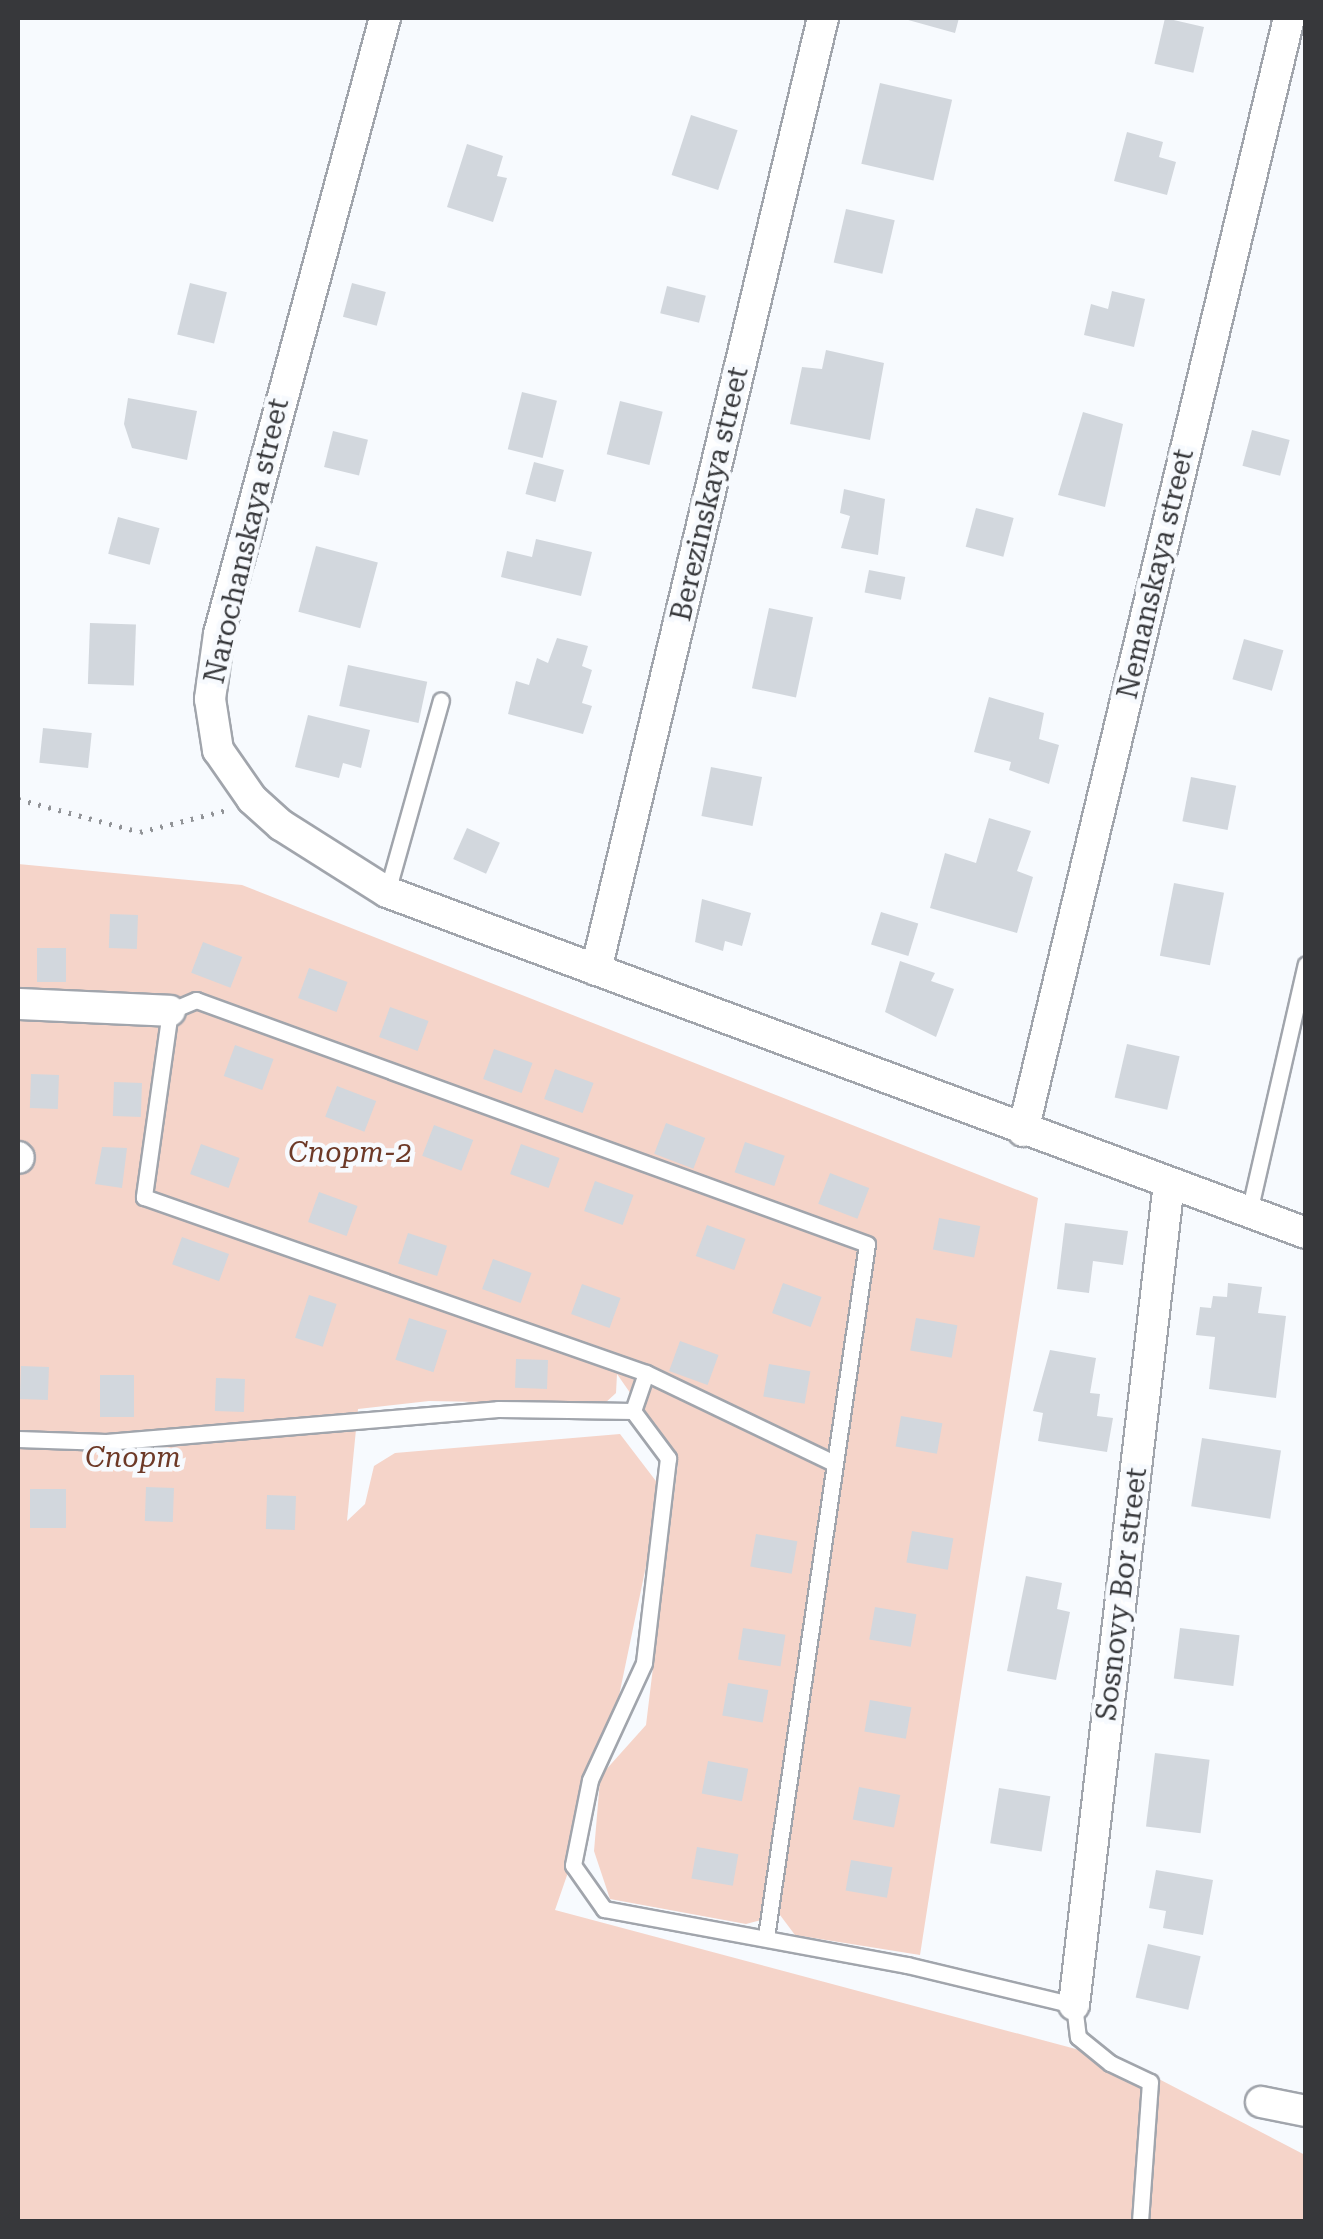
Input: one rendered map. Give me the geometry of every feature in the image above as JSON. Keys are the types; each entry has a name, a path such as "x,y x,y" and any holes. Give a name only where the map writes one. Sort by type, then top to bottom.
{"street":[{"name":"Narochanskaya street","path":"385,18 220,634 210,699 218,750 252,799 281,825 387,892 1306,1233"},
{"name":"Berezinskaya street","path":"596,970 823,18"},
{"name":"Nemanskaya street","path":"1023,1131 1289,18"},
{"path":"18,1004 170,1011"},
{"name":"Sosnovy Bor street","path":"1074,2005 1169,1183"},
{"path":"1262,2102 1306,2111"}],"lane":[{"path":"387,892 440,700"},
{"path":"1249,1212 1306,964"},
{"path":"766,1937 867,1244 196,1000 170,1011 144,1197 646,1372 834,1464"},
{"path":"634,1411 646,1372"},
{"path":"18,1439 106,1442 498,1410 634,1411"},
{"path":"634,1411 668,1458 644,1663 590,1780 573,1865 604,1909 766,1937 1074,2005 1078,2037 1110,2063 1150,2082 1140,2222"}],"path":[{"path":"18,799 140,832 204,820 252,799"}],"green space":[{"path":"18,864 242,885 1038,1198 920,1955 795,1935 780,1915 746,1924 610,1899 594,1851 600,1780 555,1910 1128,2063 1305,2155 1305,2221 18,2221","holes":["617,1374 678,1462 646,1725 603,1773 662,1489 620,1434 395,1453 374,1466 365,1504 347,1521 358,1409 429,1401 604,1404 616,1393"]}],"building":[{"path":"901,18 959,18 955,33"},
{"path":"1165,18 1204,27 1193,73 1154,64"},
{"path":"880,83 952,100 933,181 861,164"},
{"path":"691,115 738,130 718,190 672,175"},
{"path":"1127,132 1163,142 1159,157 1176,162 1167,195 1114,181"},
{"path":"467,144 503,156 497,176 507,178 493,222 447,207"},
{"path":"846,209 895,220 882,274 834,263"},
{"path":"190,283 227,292 214,344 177,334"},
{"path":"352,283 386,292 377,326 343,317"},
{"path":"667,286 706,296 699,323 660,313"},
{"path":"1112,291 1145,299 1134,347 1084,335 1091,304 1108,309"},
{"path":"826,350 884,363 870,440 790,424 802,367 822,369"},
{"path":"522,392 557,401 543,458 508,449"},
{"path":"128,398 197,411 187,460 132,448 124,424"},
{"path":"620,401 663,412 649,465 607,454"},
{"path":"1083,412 1123,424 1105,507 1058,495"},
{"path":"1252,430 1290,440 1280,476 1242,466"},
{"path":"333,431 368,440 359,476 324,467"},
{"path":"534,462 564,470 555,502 525,494"},
{"path":"844,489 885,499 878,555 841,548 850,516 840,513"},
{"path":"976,508 1014,518 1003,557 966,547"},
{"path":"118,517 160,528 150,565 108,554"},
{"path":"536,539 592,552 581,596 501,577 507,551 532,557"},
{"path":"316,546 378,563 360,628 298,612"},
{"path":"869,570 905,577 901,600 865,593"},
{"path":"769,608 813,617 796,698 752,688"},
{"path":"90,623 136,625 134,686 88,684"},
{"path":"557,638 588,646 582,666 592,670 582,703 592,706 583,734 508,714 516,681 529,685 537,658 548,663"},
{"path":"1244,639 1283,650 1272,691 1232,679"},
{"path":"348,665 427,682 418,723 339,706"},
{"path":"989,697 1044,713 1039,739 1059,745 1049,784 1009,770 1011,762 974,752"},
{"path":"308,715 370,730 361,768 343,763 339,778 295,767"},
{"path":"43,728 92,733 88,768 39,763"},
{"path":"711,767 762,777 753,826 701,816"},
{"path":"1191,777 1236,786 1228,830 1182,821"},
{"path":"989,818 1031,831 1017,871 1033,877 1017,933 930,908 945,853 976,863"},
{"path":"467,828 500,843 486,874 453,859"},
{"path":"1174,883 1224,893 1210,965 1160,956"},
{"path":"702,899 751,913 742,946 725,941 723,951 695,942"},
{"path":"881,912 918,923 908,956 871,945"},
{"path":"110,914 138,915 137,949 109,948"},
{"path":"203,942 242,957 230,988 191,973"},
{"path":"37,948 66,948 66,982 37,982"},
{"path":"900,961 935,973 931,981 954,989 936,1037 885,1012"},
{"path":"309,968 348,982 337,1012 298,998"},
{"path":"390,1007 429,1021 418,1051 379,1037"},
{"path":"1127,1044 1180,1056 1167,1110 1115,1098"},
{"path":"235,1045 274,1059 262,1090 224,1076"},
{"path":"494,1049 533,1063 522,1093 483,1079"},
{"path":"555,1069 594,1083 583,1113 544,1099"},
{"path":"31,1074 59,1075 58,1109 30,1108"},
{"path":"114,1082 142,1083 141,1117 113,1116"},
{"path":"337,1086 376,1101 364,1132 325,1117"},
{"path":"666,1123 705,1138 693,1169 654,1154"},
{"path":"434,1125 473,1140 461,1171 422,1156"},
{"path":"745,1142 785,1156 774,1186 735,1172"},
{"path":"201,1144 240,1158 229,1188 190,1174"},
{"path":"521,1144 560,1158 549,1188 510,1174"},
{"path":"102,1147 127,1148 122,1188 95,1184"},
{"path":"830,1173 869,1188 857,1219 818,1204"},
{"path":"595,1181 634,1195 623,1225 584,1211"},
{"path":"319,1192 358,1206 347,1236 308,1222"},
{"path":"939,1218 980,1226 974,1257 933,1249"},
{"path":"1065,1223 1128,1231 1123,1265 1093,1261 1089,1293 1057,1289"},
{"path":"707,1225 746,1239 734,1270 696,1256"},
{"path":"408,1233 447,1246 437,1276 398,1263"},
{"path":"182,1237 229,1254 219,1281 172,1264"},
{"path":"493,1259 532,1273 521,1303 482,1289"},
{"path":"783,1283 822,1297 811,1327 772,1313"},
{"path":"1228,1283 1262,1287 1258,1313 1286,1316 1276,1398 1209,1389 1215,1337 1196,1335 1200,1307 1211,1308 1213,1296 1227,1297"},
{"path":"582,1284 621,1298 610,1328 571,1314"},
{"path":"309,1295 337,1304 323,1347 295,1338"},
{"path":"409,1318 447,1330 433,1372 395,1360"},
{"path":"916,1318 957,1325 952,1358 910,1350"},
{"path":"680,1341 719,1355 708,1385 669,1371"},
{"path":"1050,1350 1096,1358 1090,1393 1100,1394 1097,1416 1113,1418 1107,1452 1038,1441 1043,1413 1033,1411"},
{"path":"516,1359 548,1360 547,1389 515,1388"},
{"path":"769,1364 810,1371 805,1404 763,1396"},
{"path":"21,1366 49,1367 48,1400 20,1399"},
{"path":"100,1375 134,1375 134,1417 100,1417"},
{"path":"216,1378 245,1379 244,1412 215,1411"},
{"path":"901,1416 942,1423 937,1454 896,1447"},
{"path":"1202,1438 1281,1451 1270,1519 1191,1506"},
{"path":"146,1487 174,1488 173,1522 145,1521"},
{"path":"30,1489 66,1489 66,1528 30,1528"},
{"path":"267,1495 296,1496 295,1530 266,1529"},
{"path":"912,1531 953,1538 948,1570 906,1563"},
{"path":"756,1534 797,1541 792,1574 750,1566"},
{"path":"1026,1576 1062,1583 1057,1609 1070,1612 1056,1680 1007,1671"},
{"path":"875,1607 916,1614 911,1647 869,1639"},
{"path":"743,1628 785,1635 780,1666 738,1660"},
{"path":"1180,1628 1240,1635 1233,1686 1174,1679"},
{"path":"728,1683 768,1690 763,1723 722,1715"},
{"path":"870,1700 911,1707 906,1739 864,1732"},
{"path":"1155,1753 1210,1760 1201,1833 1146,1826"},
{"path":"708,1761 748,1769 742,1801 702,1793"},
{"path":"859,1787 900,1795 894,1827 853,1819"},
{"path":"999,1788 1050,1796 1042,1851 990,1843"},
{"path":"697,1847 738,1854 733,1886 691,1879"},
{"path":"851,1860 892,1867 887,1898 846,1891"},
{"path":"1156,1870 1213,1880 1203,1935 1163,1928 1166,1911 1149,1908"},
{"path":"1148,1944 1201,1956 1188,2010 1136,1998"}],"park label":[{"name":"Спорт-2","path":"350,1153"},
{"name":"Спорт","path":"133,1458"}]}
